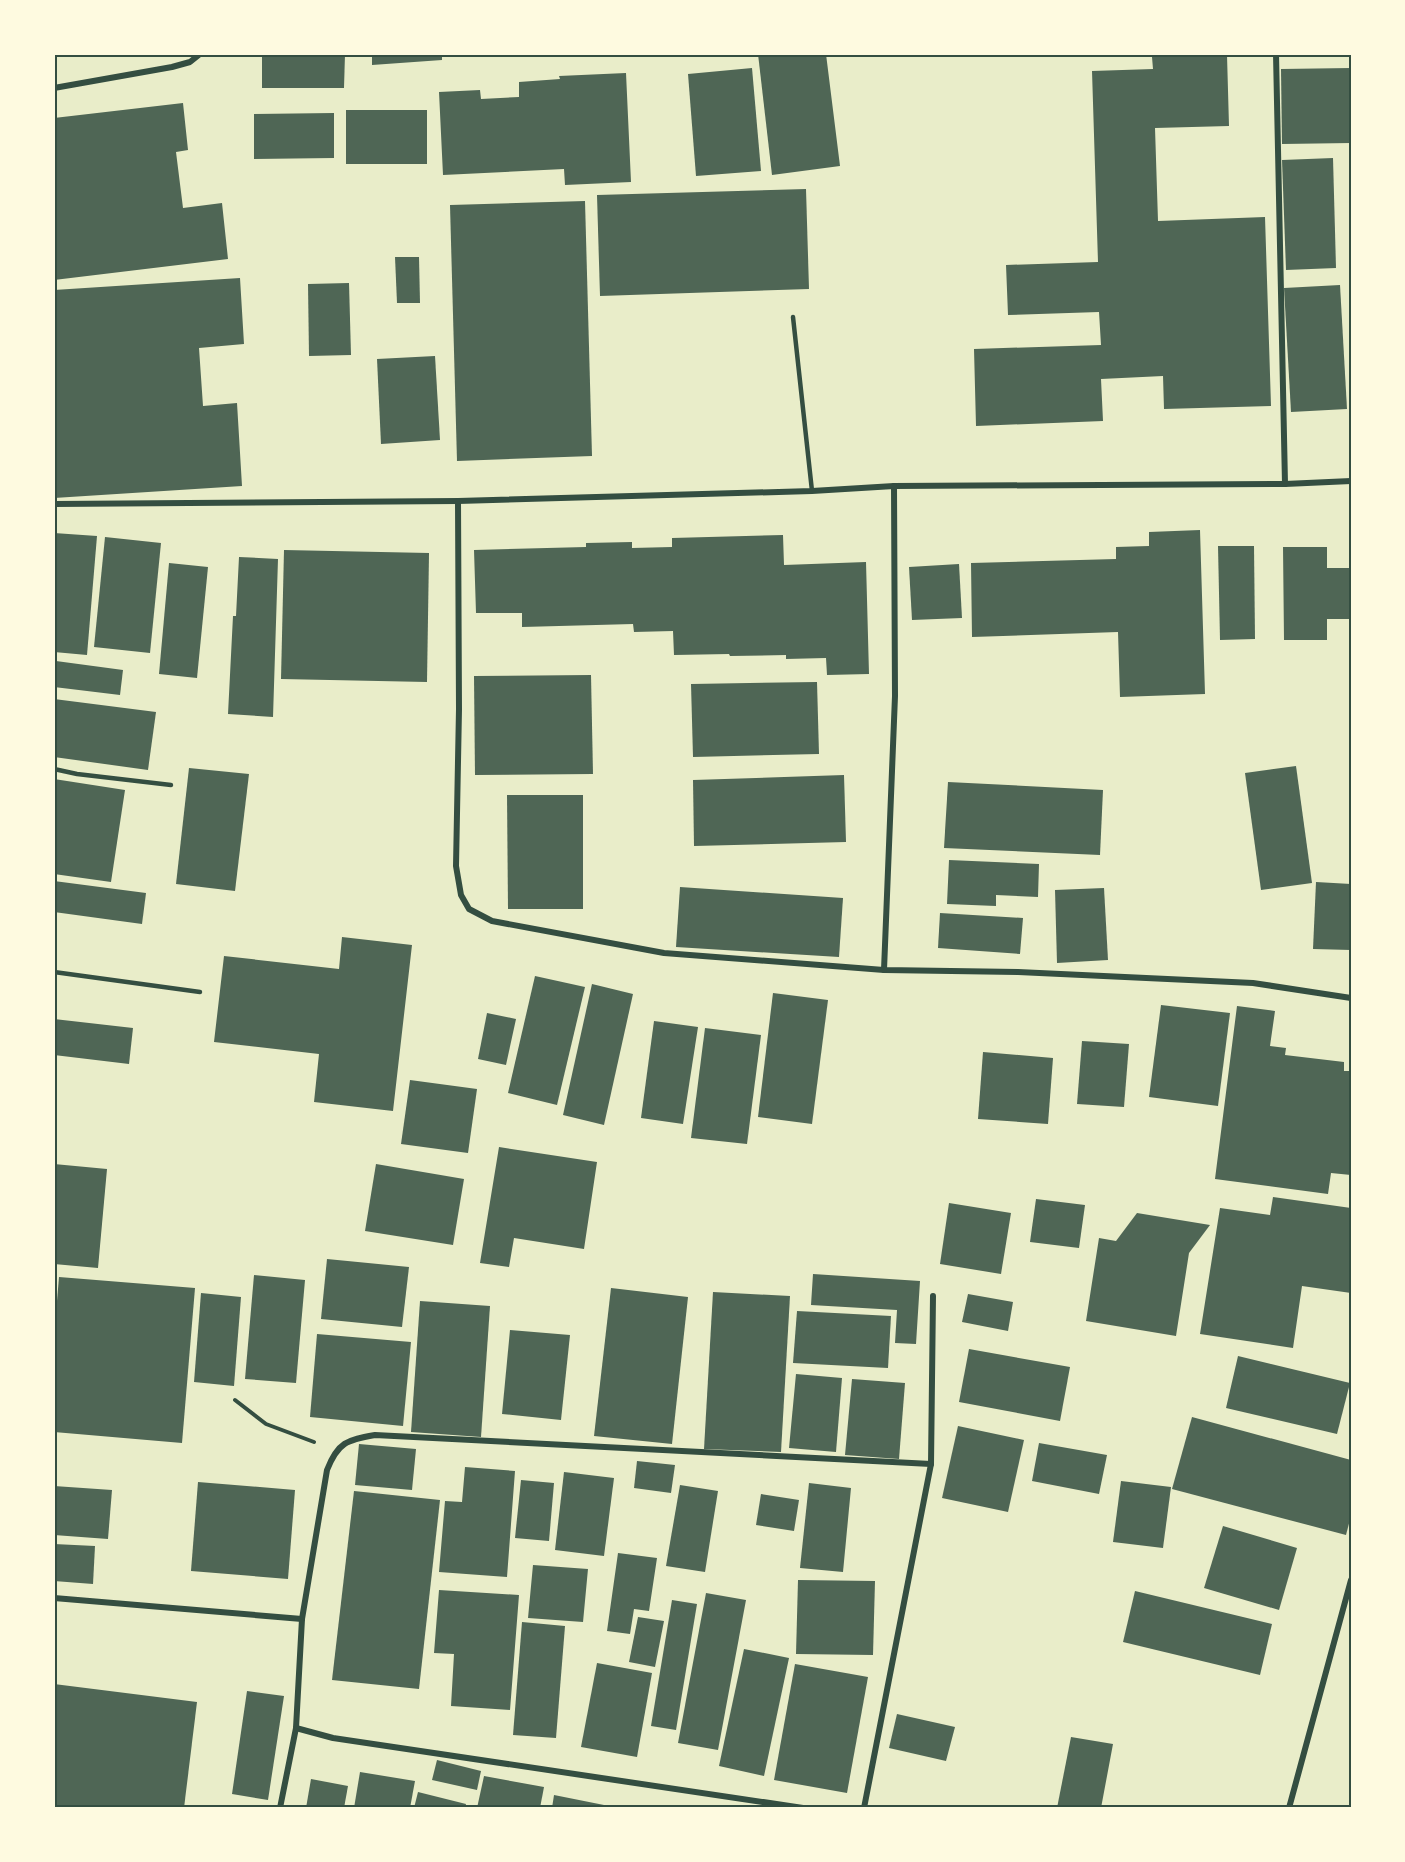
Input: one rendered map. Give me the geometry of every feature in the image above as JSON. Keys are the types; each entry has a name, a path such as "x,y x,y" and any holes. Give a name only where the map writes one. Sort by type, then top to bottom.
{"street":[{"path":"54,88 172,67 190,62 201,54"},
{"path":"1276,54 1285,484"},
{"path":"54,504 458,501 812,491 894,486 1285,484 1351,481"},
{"path":"884,970 895,696 894,486"},
{"path":"458,501 459,709 456,866 461,894 469,909 492,921 664,952 884,970 1017,972 1254,983 1351,998"},
{"path":"864,1808 931,1464 933,1296"},
{"path":"280,1808 296,1728 302,1619 327,1470 338,1449 351,1439 375,1435 931,1464"},
{"path":"1289,1808 1351,1580"},
{"path":"54,1598 302,1619"},
{"path":"296,1728 333,1738 803,1808"}],"lane":[{"path":"793,317 812,491"},
{"path":"54,769 77,774 171,785"},
{"path":"54,972 200,992"}],"path":[{"path":"236,1400 266,1424 306,1440 338,1449"}],"building":[{"path":"262,54 345,54 344,88 262,88"},
{"path":"372,54 442,54 442,60 372,65"},
{"path":"758,54 826,54 840,166 772,175"},
{"path":"1227,55 1229,126 1155,128 1158,221 1265,217 1271,406 1164,409 1163,376 1101,379 1103,421 976,426 974,349 1101,345 1099,312 1008,315 1006,265 1098,262 1092,71 1153,69 1152,57"},
{"path":"752,68 761,171 696,176 688,74"},
{"path":"1351,68 1351,143 1282,144 1281,69"},
{"path":"626,73 631,182 565,185 564,169 443,175 439,92 480,90 481,99 519,97 519,82 560,79 559,76"},
{"path":"183,103 188,150 176,152 183,208 222,203 228,259 54,280 54,118"},
{"path":"346,110 427,110 427,164 346,164"},
{"path":"334,113 334,158 254,159 254,114"},
{"path":"1333,158 1336,268 1286,270 1282,160"},
{"path":"806,189 809,289 600,296 597,195"},
{"path":"585,201 592,456 457,461 450,205"},
{"path":"395,257 419,257 420,303 397,303"},
{"path":"240,278 244,344 199,348 203,406 237,403 242,486 54,498 54,290"},
{"path":"349,283 351,355 309,356 308,284"},
{"path":"1340,285 1347,409 1291,412 1284,288"},
{"path":"435,356 440,440 381,444 377,359"},
{"path":"1200,530 1205,694 1120,697 1118,632 972,637 971,563 1116,559 1116,547 1149,546 1149,532"},
{"path":"54,533 97,536 87,655 54,652"},
{"path":"783,535 784,565 866,562 869,674 827,675 826,658 786,659 786,655 674,655 673,631 634,632 633,624 522,627 522,613 476,613 474,550 586,547 586,543 632,542 632,548 672,547 672,538"},
{"path":"105,537 161,543 150,653 94,647"},
{"path":"1218,546 1254,546 1255,639 1220,640"},
{"path":"1283,547 1327,547 1327,568 1351,568 1351,619 1327,619 1327,640 1284,640"},
{"path":"284,550 429,553 427,682 281,679"},
{"path":"239,557 278,559 273,717 228,714 233,616 236,616"},
{"path":"169,563 208,567 197,678 159,674"},
{"path":"959,564 962,618 912,620 909,567"},
{"path":"56,661 123,670 120,695 54,687"},
{"path":"591,675 593,774 475,775 474,676"},
{"path":"817,682 819,754 693,757 691,684"},
{"path":"54,699 156,712 148,770 54,757"},
{"path":"1296,766 1312,883 1261,890 1245,773"},
{"path":"189,768 249,774 235,891 176,884"},
{"path":"844,775 846,842 694,846 693,780"},
{"path":"54,779 125,790 111,882 54,874"},
{"path":"948,782 1103,790 1100,855 944,848"},
{"path":"507,795 583,795 583,909 508,909"},
{"path":"949,860 1039,864 1038,897 996,895 996,906 947,904"},
{"path":"54,881 146,893 142,924 54,912"},
{"path":"1316,882 1351,884 1351,950 1313,949"},
{"path":"680,887 843,898 839,957 676,947"},
{"path":"1104,888 1108,960 1057,963 1055,890"},
{"path":"940,913 1023,918 1020,954 938,948"},
{"path":"342,937 412,945 393,1111 314,1102 319,1054 214,1042 224,956 339,969"},
{"path":"535,976 585,987 557,1105 508,1093"},
{"path":"592,984 633,994 604,1125 563,1115"},
{"path":"773,993 828,1000 812,1124 758,1117"},
{"path":"1161,1005 1230,1013 1218,1106 1149,1097"},
{"path":"1237,1006 1275,1011 1270,1046 1286,1048 1285,1055 1344,1062 1344,1071 1351,1071 1351,1175 1331,1173 1328,1194 1215,1179"},
{"path":"487,1013 516,1019 506,1065 478,1059"},
{"path":"54,1019 133,1028 129,1064 54,1055"},
{"path":"654,1021 698,1027 683,1124 641,1118"},
{"path":"705,1028 761,1035 747,1144 691,1138"},
{"path":"1082,1041 1129,1044 1124,1107 1077,1104"},
{"path":"983,1052 1053,1058 1048,1124 978,1119"},
{"path":"410,1080 477,1089 468,1153 401,1144"},
{"path":"499,1147 597,1162 584,1249 514,1238 509,1267 480,1263"},
{"path":"54,1164 107,1169 98,1268 54,1264"},
{"path":"376,1164 464,1179 453,1245 365,1231"},
{"path":"1273,1197 1351,1208 1351,1293 1302,1286 1293,1348 1200,1334 1220,1208 1270,1215"},
{"path":"1036,1199 1085,1205 1079,1248 1030,1242"},
{"path":"949,1203 1011,1213 1001,1274 940,1264"},
{"path":"1137,1213 1210,1225 1189,1253 1176,1336 1086,1321 1099,1238 1116,1241"},
{"path":"327,1259 409,1267 402,1327 321,1319"},
{"path":"813,1274 920,1281 916,1344 895,1343 897,1310 811,1305"},
{"path":"254,1275 305,1280 296,1383 245,1379"},
{"path":"59,1277 195,1288 182,1443 54,1432 54,1337"},
{"path":"611,1288 688,1297 672,1444 594,1436"},
{"path":"713,1292 790,1296 781,1452 704,1449"},
{"path":"201,1293 241,1297 234,1386 194,1382"},
{"path":"968,1294 1013,1302 1008,1331 962,1322"},
{"path":"420,1301 490,1306 481,1437 411,1432"},
{"path":"797,1311 891,1316 888,1368 793,1363"},
{"path":"510,1330 570,1335 561,1420 502,1414"},
{"path":"317,1334 411,1342 403,1426 310,1417"},
{"path":"969,1349 1070,1367 1060,1421 959,1402"},
{"path":"1238,1356 1350,1383 1337,1434 1226,1408"},
{"path":"796,1374 842,1378 836,1452 789,1448"},
{"path":"852,1379 905,1383 899,1459 845,1455"},
{"path":"1192,1417 1351,1460 1351,1516 1346,1535 1172,1489"},
{"path":"958,1426 1024,1440 1008,1512 942,1498"},
{"path":"1039,1443 1107,1455 1099,1494 1032,1481"},
{"path":"359,1444 416,1449 412,1490 355,1485"},
{"path":"637,1461 675,1465 671,1493 634,1488"},
{"path":"465,1467 515,1471 507,1577 439,1572 445,1501 462,1502"},
{"path":"564,1472 614,1478 604,1556 555,1550"},
{"path":"521,1480 554,1483 549,1541 515,1538"},
{"path":"1121,1481 1171,1487 1163,1548 1113,1542"},
{"path":"198,1482 295,1490 288,1579 191,1571"},
{"path":"809,1483 851,1488 843,1572 800,1568"},
{"path":"680,1485 718,1491 705,1572 666,1566"},
{"path":"54,1486 112,1490 108,1539 54,1535"},
{"path":"354,1491 440,1500 419,1689 332,1680"},
{"path":"761,1494 799,1500 794,1531 756,1525"},
{"path":"1223,1526 1297,1548 1279,1610 1204,1588"},
{"path":"54,1544 95,1546 93,1584 54,1581"},
{"path":"618,1553 657,1558 649,1611 634,1609 630,1634 607,1631"},
{"path":"533,1565 588,1569 583,1622 528,1618"},
{"path":"798,1580 875,1581 873,1655 796,1654"},
{"path":"439,1590 519,1595 510,1710 451,1706 454,1654 434,1653"},
{"path":"1135,1591 1272,1624 1260,1675 1123,1642"},
{"path":"706,1593 746,1600 718,1750 678,1743"},
{"path":"672,1600 697,1604 676,1730 651,1726"},
{"path":"638,1617 664,1621 655,1667 629,1662"},
{"path":"522,1622 565,1626 556,1738 513,1735"},
{"path":"744,1649 789,1658 764,1776 719,1766"},
{"path":"597,1663 652,1673 637,1757 581,1747"},
{"path":"795,1664 868,1677 847,1793 774,1780"},
{"path":"54,1684 197,1702 184,1808 54,1808"},
{"path":"247,1691 284,1696 268,1800 232,1794"},
{"path":"897,1714 955,1727 946,1761 889,1748"},
{"path":"1071,1737 1113,1744 1101,1808 1057,1808"},
{"path":"437,1760 481,1771 477,1790 432,1780"},
{"path":"360,1772 415,1781 410,1808 354,1808"},
{"path":"484,1776 544,1787 540,1808 477,1808"},
{"path":"311,1779 348,1786 344,1808 306,1808"},
{"path":"418,1792 466,1804 465,1808 414,1808"},
{"path":"554,1795 614,1807 614,1808 552,1808"}]}
